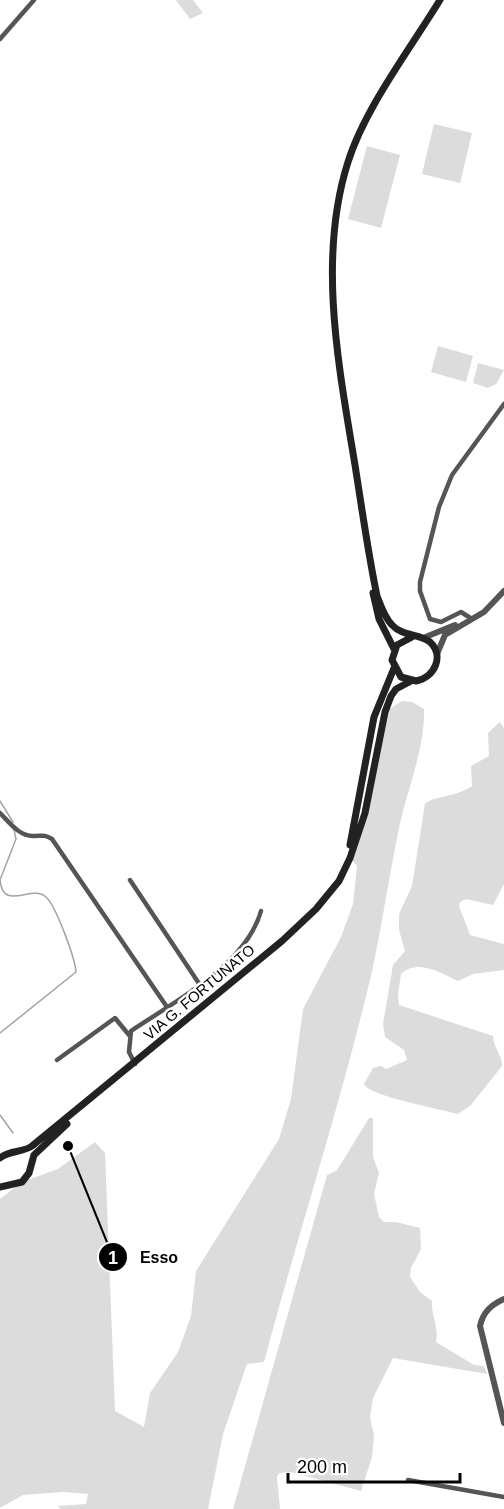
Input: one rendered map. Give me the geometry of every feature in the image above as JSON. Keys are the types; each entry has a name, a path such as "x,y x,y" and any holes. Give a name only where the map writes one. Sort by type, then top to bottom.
{"main road":[{"path":"373,578 387,618 398,631 412,637 422,638 433,646 437,658 435,669 429,676 411,681 401,676 394,668 394,649 376,610 341,377 333,270 334,228 348,161 363,125 440,0"},
{"path":"394,649 404,639 412,637"},
{"name":"VIA G. FORTUNATO","path":"326,897 352,841 374,717 394,668"},
{"name":"VIA G. FORTUNATO","path":"86,1105 282,941 339,881 356,840 388,704 396,689 411,681"},
{"path":"0,1158 6,1153 17,1152 32,1146 86,1105"},
{"path":"0,1187 26,1178 34,1155 86,1105"},
{"path":"17,1152 26,1158 29,1167"},
{"path":"0,1178 12,1184"}],"street":[{"path":"0,39 34,0"},
{"path":"472,619 461,612 441,622 430,619 420,591 420,582 438,507 452,475 504,404"},
{"path":"422,638 472,619 484,612 504,591"},
{"path":"437,658 442,639 464,623"},
{"path":"0,813 17,830 32,836 45,834 52,839 167,1006"},
{"path":"130,880 200,985"},
{"path":"135,1064 129,1052 131,1031 200,985 238,951 257,927 261,911"},
{"path":"57,1060 115,1018 129,1035"},
{"path":"504,1299 482,1316 480,1326 504,1423"},
{"path":"408,1480 504,1497"}],"shaded area":[{"path":"176,0 193,0 203,13 190,19"},
{"path":"434,124 472,133 460,183 422,174"},
{"path":"367,146 400,155 381,228 348,219"},
{"path":"438,346 473,356 466,382 431,372"},
{"path":"478,363 504,370 496,384 488,388 473,383"},
{"path":"402,701 412,702 424,709 423,725 418,756 401,817 370,980 264,1362 247,1364 223,1434 208,1509 61,1509 58,1506 86,1504 88,1494 63,1492 23,1495 0,1508 0,1199 22,1182 58,1169 95,1142 105,1153 115,1411 144,1427 150,1393 178,1352 191,1316 196,1271 279,1139 291,1099 303,1009 341,937 353,904 357,866 350,858 385,712"},
{"path":"500,722 504,728 504,884 493,905 466,899 460,902 459,906 470,935 504,944 504,970 473,974 458,981 430,968 415,967 401,974 398,994 399,1005 493,1036 502,1066 471,1105 458,1114 378,1093 368,1089 364,1084 373,1068 381,1066 386,1069 407,1060 404,1050 385,1037 383,1024 393,965 405,951 399,930 399,914 412,886 425,804 472,786 471,766 489,756 488,733"},
{"path":"369,1118 373,1118 373,1157 379,1173 374,1194 379,1217 384,1222 396,1222 420,1228 421,1249 411,1268 410,1277 420,1292 432,1301 436,1342 474,1365 484,1366 487,1374 393,1358 373,1398 370,1417 374,1436 372,1457 361,1491 291,1472 279,1473 277,1477 280,1509 233,1509 327,1175 336,1171"}],"waterway":[{"path":"0,801 13,822"},
{"path":"0,1033 76,972 64,933 46,897 33,893 12,896 6,894 2,889 0,880 16,839 14,830"},
{"path":"0,1115 13,1133"}],"place":[{"name":"Esso","path":"68,1146"}]}
